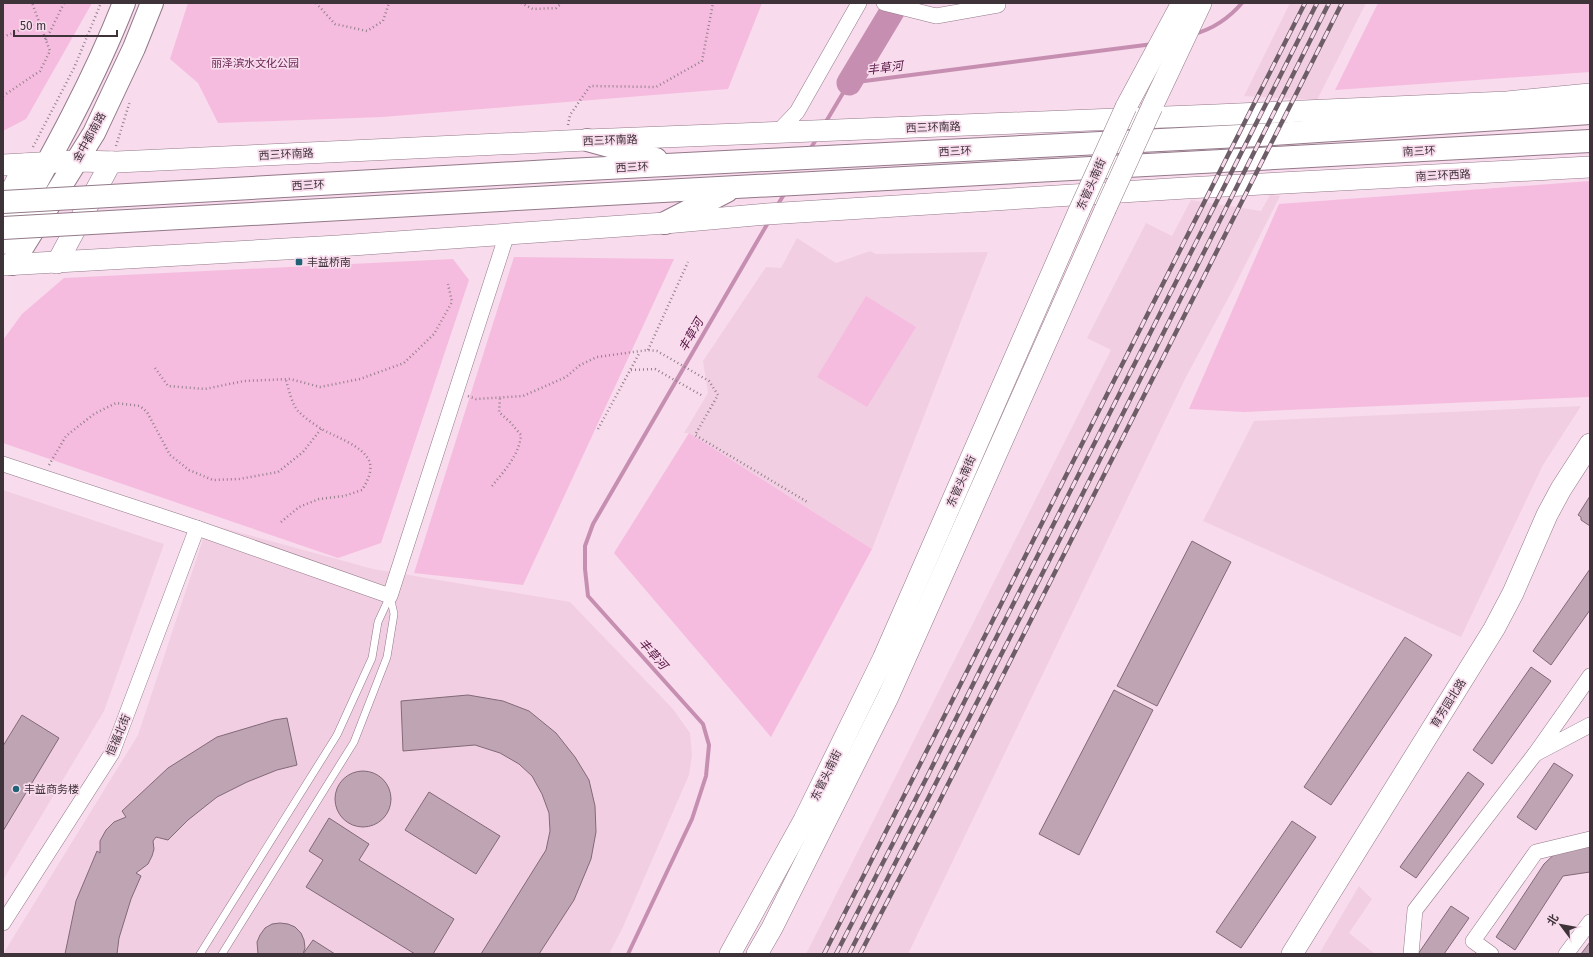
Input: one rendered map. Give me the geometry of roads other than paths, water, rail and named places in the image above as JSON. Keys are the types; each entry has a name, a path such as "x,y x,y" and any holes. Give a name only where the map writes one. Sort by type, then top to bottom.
{"main road":[{"path":"3,243 48,162 106,48 124,3"},
{"name":"金中都南路","path":"6,269 94,133 134,48 152,3"},
{"name":"西三环","path":"3,202 677,164 1260,135 1590,113"},
{"path":"587,140 677,164"},
{"name":"南三环","path":"734,188 783,184 809,184 1590,141"},
{"path":"3,228 734,188"},
{"path":"665,223 734,188"}],"street":[{"path":"777,133 797,112 859,3"},
{"path":"884,3 936,16 998,5"},
{"name":"东管头南街","path":"757,954 772,928 888,697 1105,210 1178,51 1182,3"},
{"name":"东管头南街","path":"730,954 804,820 883,659 1126,107 1153,56 1201,3"},
{"name":"西三环南路","path":"3,165 77,161 111,162 587,140 1330,110 1507,102 1590,94"},
{"path":"57,263 111,162"},
{"path":"3,207 25,164"},
{"name":"南三环西路","path":"665,223 793,212 1186,188 1590,167"},
{"path":"6,269 57,263 346,246 665,223"},
{"path":"3,464 197,528 390,596 507,234"},
{"name":"育芳园北路","path":"1292,954 1494,629 1513,592 1547,515 1561,489 1590,444"},
{"name":"恒福北街","path":"3,923 112,753 197,528"},
{"path":"1411,954 1415,910 1534,754 1590,676"},
{"path":"1534,754 1590,724"},
{"path":"1491,954 1473,941 1536,852 1590,839"},
{"path":"1566,954 1590,922"}],"lane":[{"path":"200,954 337,735 372,658 378,622 390,596"},
{"path":"222,954 354,742 387,657 394,614 390,596"}],"waterway":[{"path":"849,83 897,3"},
{"name":"丰草河","path":"1194,34 1208,29 1220,22 1242,3"},
{"name":"丰草河","path":"824,125 849,83 1153,44"},
{"name":"丰草河","path":"809,151 817,138"},
{"name":"丰草河","path":"777,206 786,191"},
{"name":"丰草河","path":"628,954 692,819 706,776 709,745 703,724 588,596 585,569 585,546 593,524 769,221"}],"railway":[{"path":"824,954 1305,3"},
{"path":"836,954 927,777 1317,3"},
{"path":"849,954 1065,529 1329,3"},
{"path":"860,954 935,810 1342,3"}],"place":[{"name":"丰益桥南","path":"299,262"},
{"name":"丰益商务楼","path":"16,789"}],"park label":[{"name":"丽泽滨水文化公园","path":"255,63"}]}
